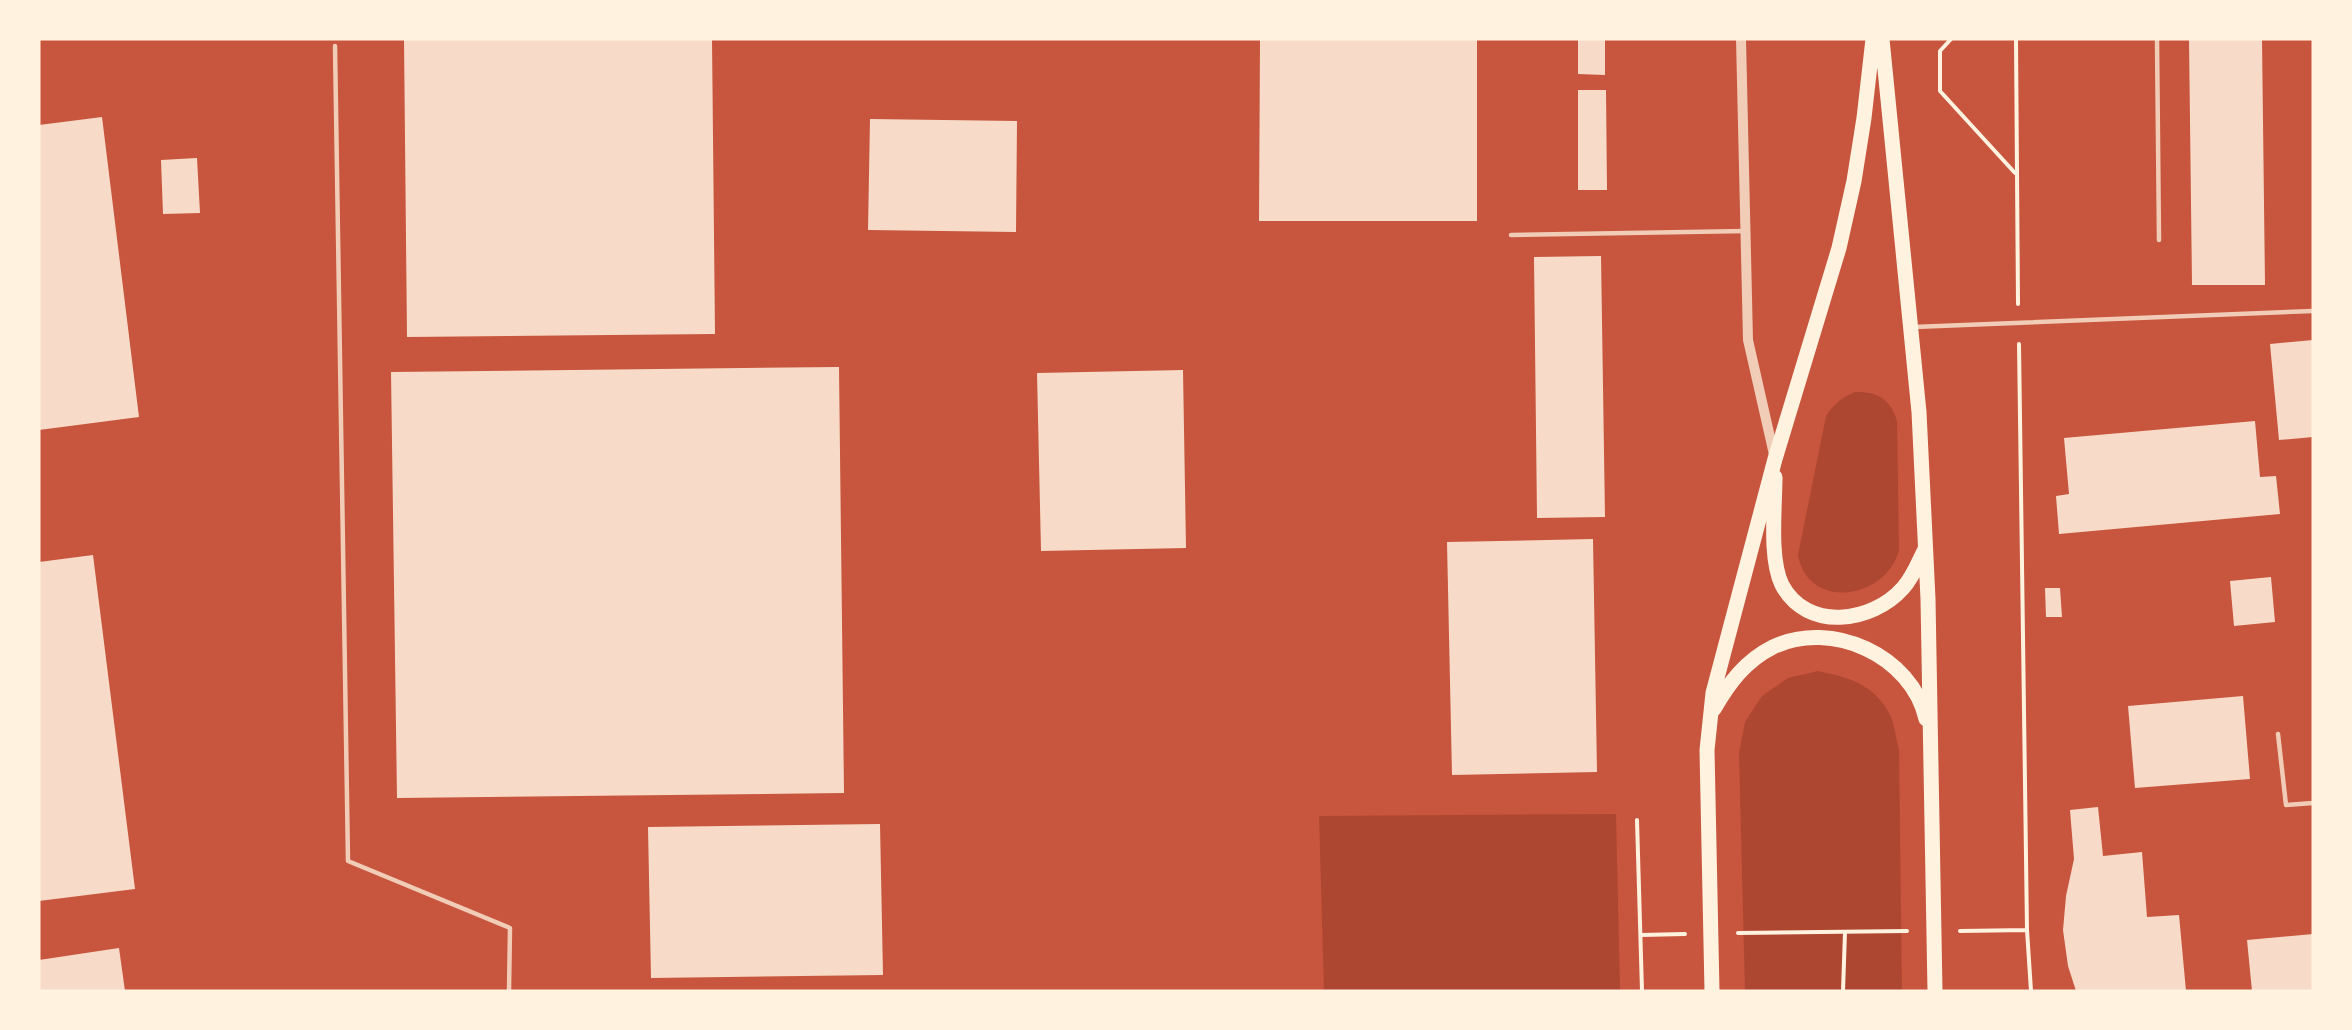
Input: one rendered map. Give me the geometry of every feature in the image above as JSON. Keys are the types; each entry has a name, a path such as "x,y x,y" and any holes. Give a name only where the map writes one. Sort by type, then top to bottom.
{"main road":[{"path":"1712,991 1708,729 1715,682 1774,459 1839,248 1854,181 1873,39"},
{"path":"1882,39 1919,412 1932,746 1935,991"},
{"path":"1774,459 1775,567 1783,586 1794,602 1808,611 1842,619 1861,616 1877,609 1903,589 1926,547"},
{"path":"1708,729 1714,710 1738,672 1774,647 1795,640 1817,638 1839,640 1860,646 1880,656 1898,669 1922,703 1932,746"}],"street":[{"path":"1741,39 1748,340 1774,459"}],"lane":[{"path":"2157,39 2159,240"},
{"path":"335,46 348,861 510,928 509,991"},
{"path":"1511,235 1746,231"},
{"path":"1911,328 2313,311"},
{"path":"2278,734 2286,805 2313,803"}],"path":[{"path":"1951,39 1940,51 1940,91 2016,173"},
{"path":"2016,39 2027,930 2031,991"},
{"path":"1637,820 1642,991"},
{"path":"1641,935 2027,930"},
{"path":"1843,991 1845,932"}],"shaded area":[{"path":"1855,392 1870,393 1882,398 1891,407 1897,421 1899,550 1891,567 1879,580 1864,588 1847,592 1831,591 1816,585 1805,573 1798,555 1826,416 1838,402"},
{"path":"1818,671 1851,680 1869,690 1885,706 1894,725 1899,750 1902,991 1745,991 1739,753 1745,722 1762,696 1788,678"},
{"path":"1616,814 1620,991 1324,991 1319,816"}],"building":[{"path":"404,39 712,39 715,334 407,337"},
{"path":"1260,39 1477,39 1477,221 1259,221"},
{"path":"1578,39 1605,39 1605,75 1578,74"},
{"path":"2189,39 2262,39 2265,285 2192,285"},
{"path":"1578,90 1606,90 1607,190 1578,190"},
{"path":"102,117 139,417 39,430 39,125"},
{"path":"870,119 1017,121 1016,232 868,230"},
{"path":"197,158 200,213 163,214 161,160"},
{"path":"1601,256 1605,517 1537,518 1534,257"},
{"path":"2313,340 2313,437 2279,440 2270,344"},
{"path":"839,367 844,793 397,798 391,372"},
{"path":"1183,370 1186,548 1041,551 1037,373"},
{"path":"2255,421 2260,477 2276,476 2280,514 2059,534 2056,496 2069,494 2064,438"},
{"path":"1593,539 1597,772 1452,775 1447,542"},
{"path":"93,555 135,889 39,901 39,562"},
{"path":"2271,577 2275,622 2234,626 2230,581"},
{"path":"2045,588 2060,588 2062,617 2046,617"},
{"path":"2243,696 2250,779 2135,788 2128,706"},
{"path":"2098,807 2103,856 2142,852 2147,917 2179,915 2186,991 2076,991 2068,966 2063,930 2066,896 2074,859 2070,810"},
{"path":"880,824 883,975 651,978 648,827"},
{"path":"2313,934 2313,991 2252,991 2247,940"},
{"path":"119,948 125,991 39,991 39,960"}]}
